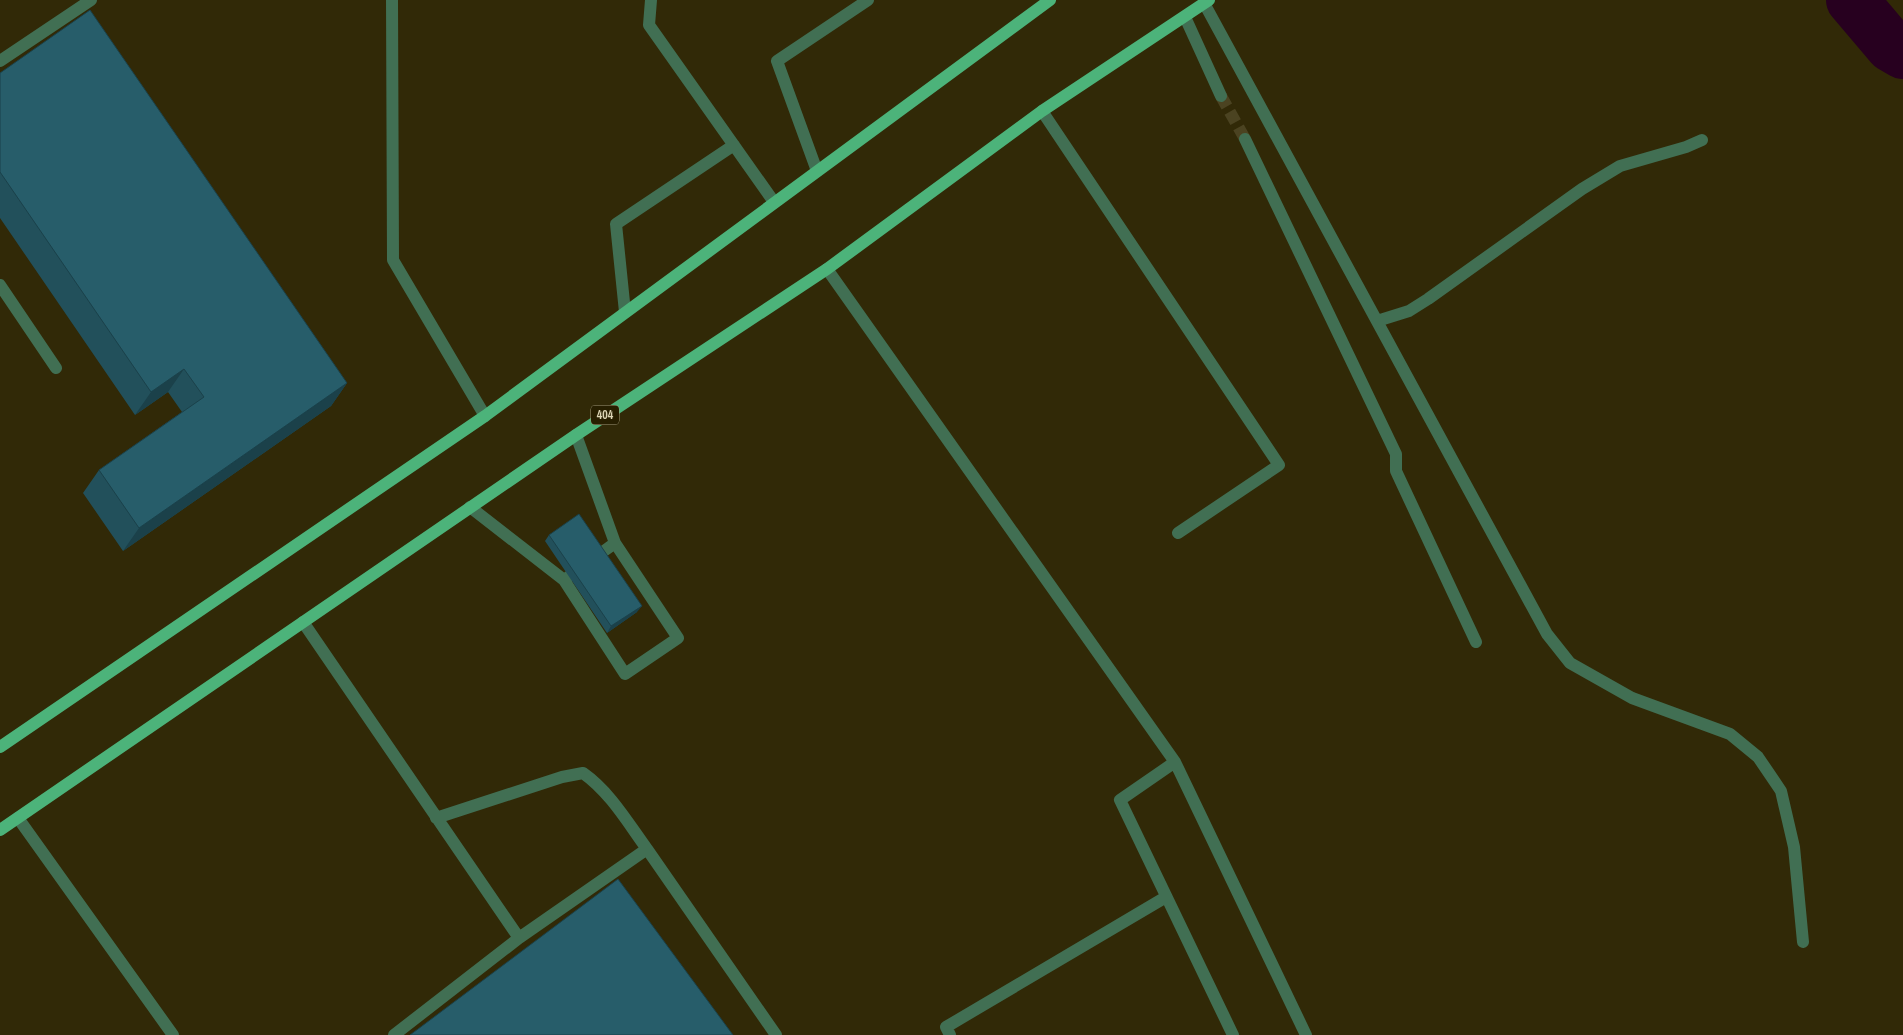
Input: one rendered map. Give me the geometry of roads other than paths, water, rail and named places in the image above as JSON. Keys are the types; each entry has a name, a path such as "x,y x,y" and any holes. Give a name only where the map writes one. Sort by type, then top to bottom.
{"main road":[{"path":"0,747 485,416 1046,1"},
{"name":"404","path":"0,830 576,434 827,269 1042,111 1207,2"}],"lane":[{"path":"0,62 91,0"},
{"path":"392,0 393,260 485,416"},
{"path":"651,0 649,25 774,202"},
{"path":"817,170 777,61 868,0"},
{"path":"1207,2 1376,321 1542,626 1570,663 1632,698 1730,734 1758,757 1781,790 1794,847 1803,942"},
{"path":"1184,17 1221,96"},
{"path":"1042,111 1279,465 1178,533"},
{"path":"1245,139 1396,454 1396,470 1476,642"},
{"path":"1376,321 1408,311 1428,299 1582,189 1620,166 1686,147 1702,140"},
{"path":"625,312 616,224 734,145"},
{"path":"827,269 1175,762 1306,1035"},
{"path":"0,285 56,368"},
{"path":"470,508 564,580 625,674 678,638 615,543 576,434"},
{"path":"564,580 615,543"},
{"path":"303,622 519,938"},
{"path":"1175,762 1120,800 1233,1035"},
{"path":"436,818 562,777 583,773 594,781 610,799 647,849 776,1035"},
{"path":"18,818 173,1035"},
{"path":"394,1035 519,938 647,849"},
{"path":"950,1035 946,1027 1166,897"}],"waterway":[{"path":"1852,0 1891,46 1903,53"}],"tunnel":[{"path":"1221,96 1245,139"}]}
